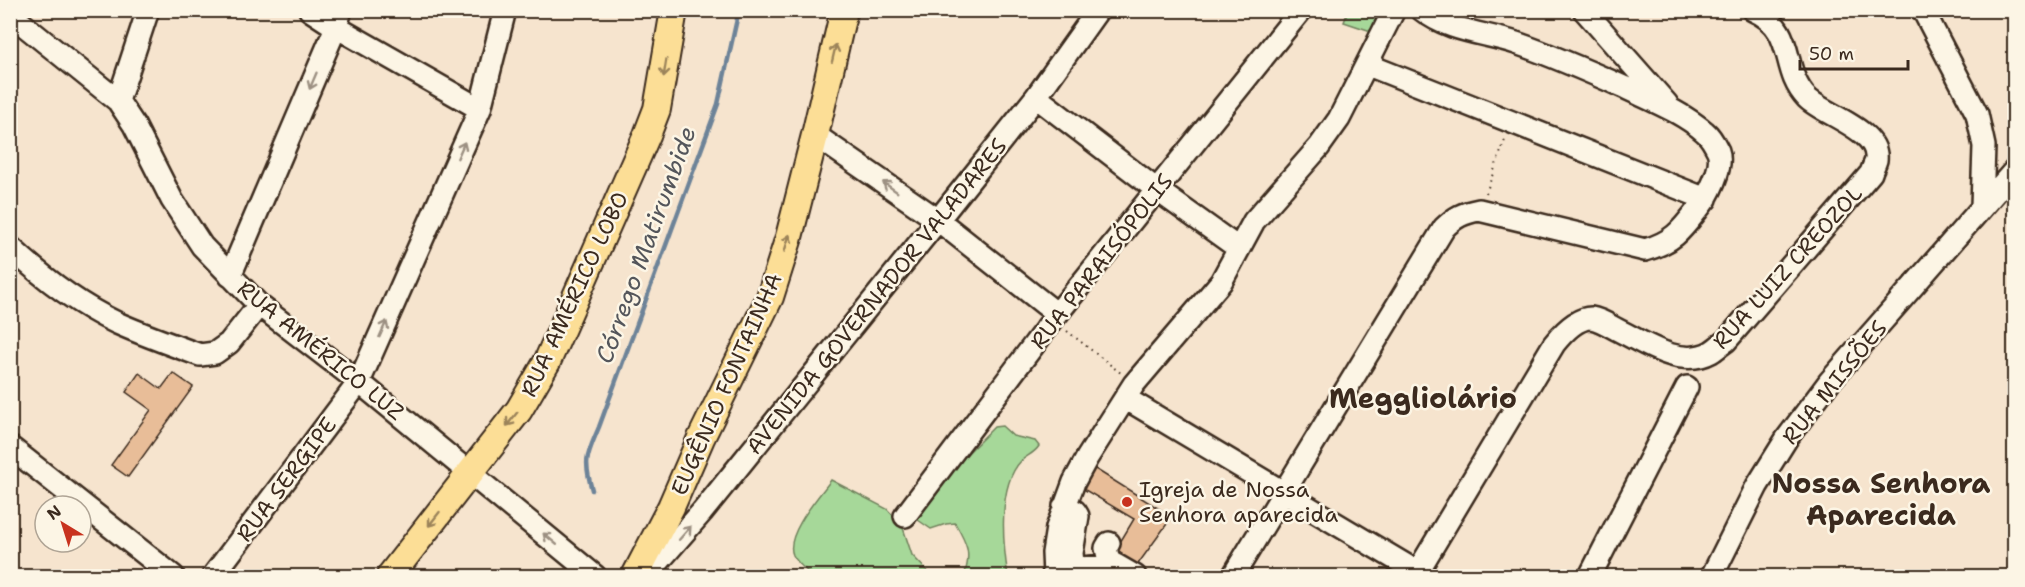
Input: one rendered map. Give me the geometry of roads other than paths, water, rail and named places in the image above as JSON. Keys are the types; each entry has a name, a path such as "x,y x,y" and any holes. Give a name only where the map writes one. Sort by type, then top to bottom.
{"main road":[{"name":"RUA AMÉRICO LOBO","path":"390,576 519,410 547,362 657,109 674,10"},
{"name":"EUGÊNIO FONTAINHA","path":"635,576 671,507 701,438 770,297 789,237 844,10"}],"street":[{"path":"118,101 148,10"},
{"path":"310,10 338,19 480,109"},
{"name":"RUA SERGIPE","path":"213,576 359,382 480,109 505,10"},
{"name":"AVENIDA GOVERNADOR VALADARES","path":"646,576 702,512 938,220 1036,96 1098,10"},
{"name":"RUA PARAISÓPOLIS","path":"905,516 1055,317 1301,10"},
{"path":"1054,576 1053,553 1064,506 1087,458 1130,391 1221,282 1254,221 1319,147 1339,119 1394,10"},
{"path":"1233,576 1444,228 1454,218 1479,210 1645,250 1662,245 1677,235 1706,199 1718,171 1719,153 1707,134 1672,109 1571,64 1514,42 1454,27 1422,10"},
{"path":"1584,10 1672,109"},
{"name":"RUA LUIZ CREOZOL","path":"1419,575 1554,344 1564,331 1579,321 1590,318 1668,354 1696,357 1710,352 1726,341 1871,173 1876,158 1872,144 1857,128 1815,106 1802,92 1791,71 1785,41 1775,25 1753,10"},
{"path":"1923,10 1977,114 1984,146 1982,206"},
{"name":"RUA AMÉRICO LUZ","path":"10,14 118,101 134,125 172,200 202,246 260,305 359,382 595,576"},
{"path":"230,276 338,19"},
{"path":"1368,65 1706,199"},
{"path":"1036,96 1157,190 1238,248"},
{"path":"815,135 938,220 1055,317"},
{"name":"RUA MISSÕES","path":"1712,576 1757,486 1787,438 1829,382 2014,171"},
{"path":"10,247 31,267 80,302 116,322 200,355 214,353 229,343 260,305"},
{"path":"1590,576 1687,387"},
{"path":"1130,391 1283,494 1419,575"},
{"path":"10,447 173,576"},
{"path":"1064,506 1075,511 1079,519 1072,553 1073,563 1081,568 1116,566 1135,576"},
{"path":"1109,543 1106,548 1110,565"}],"waterway":[{"name":"Córrego Matirumbide","path":"592,490 587,464 589,452 718,104 739,10"}],"place":[{"name":"Igreja de Nossa Senhora aparecida","path":"1127,502"}],"district":[{"name":"Meggliolário","path":"1423,398"},
{"name":"Nossa Senhora Aparecida","path":"1881,499"}]}
